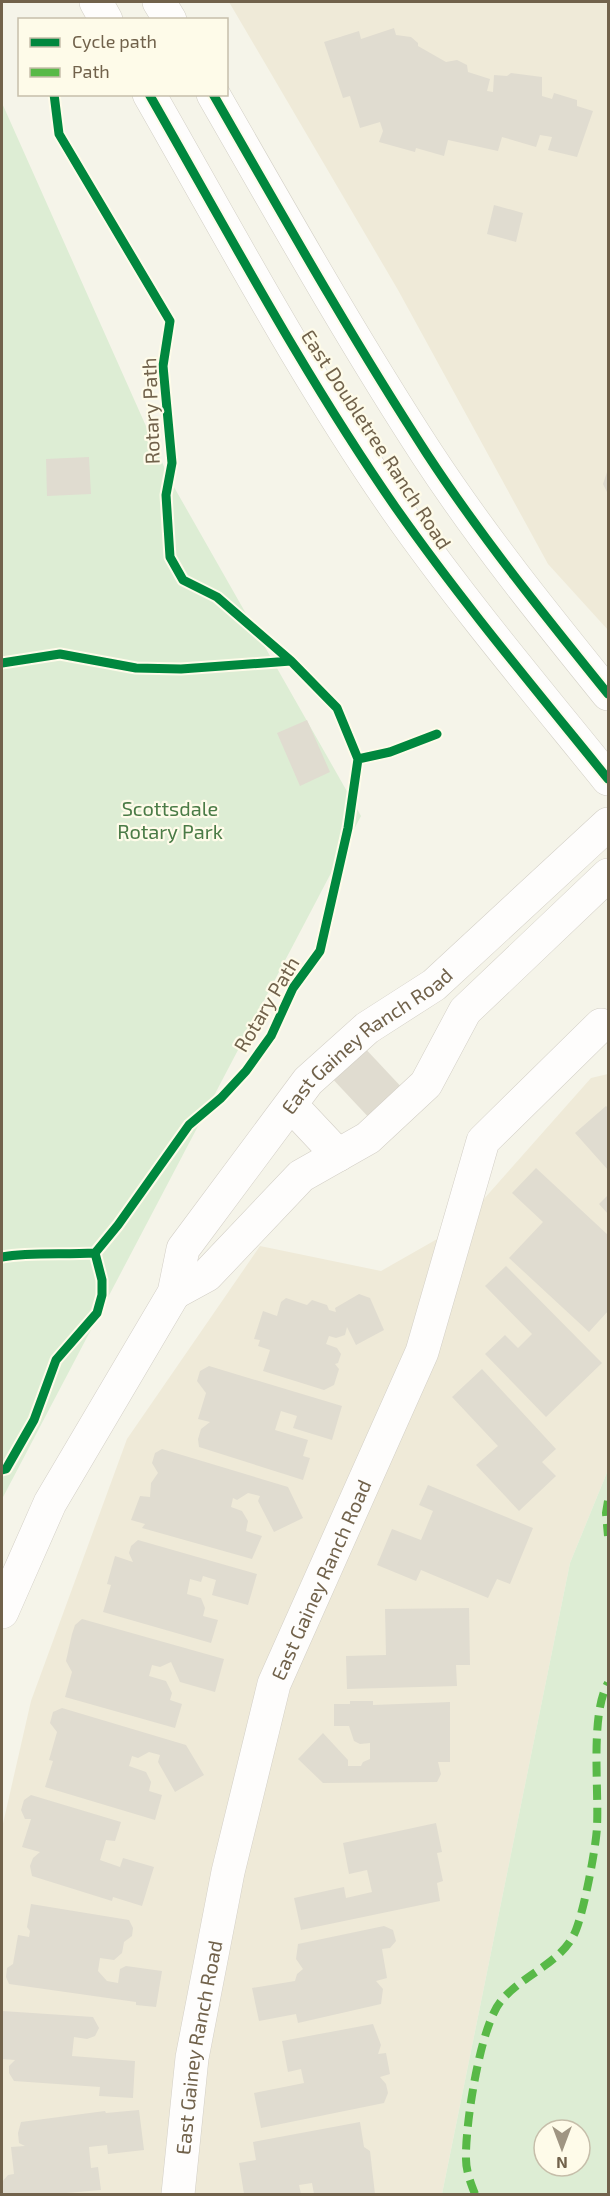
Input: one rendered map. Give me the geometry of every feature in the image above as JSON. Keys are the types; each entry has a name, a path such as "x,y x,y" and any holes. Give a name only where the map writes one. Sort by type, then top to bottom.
{"street":[{"path":"96,2 105,18"},
{"path":"159,2 169,18"},
{"name":"East Doubletree Ranch Road","path":"150,96 290,340 396,507 468,606 609,779"},
{"name":"East Doubletree Ranch Road","path":"214,96 358,346 428,456 493,549 609,694"},
{"name":"East Gainey Ranch Road","path":"2,1612 50,1503 174,1293 183,1249 308,1081 367,1028 434,985 609,824"},
{"name":"East Gainey Ranch Road","path":"174,1293 207,1275 301,1176 368,1138 426,1084 465,1011 609,875"},
{"path":"434,985 465,1011"},
{"name":"East Gainey Ranch Road","path":"178,2194 192,2058 228,1872 274,1684 422,1352 483,1141 601,1025"},
{"path":"291,1105 338,1155"}],"shaded area":[{"path":"229,2 608,2 608,630 548,564 398,290"},
{"path":"608,1074 608,1470 570,1563 442,2194 2,2194 2,1828 31,1701 127,1439 260,1246 381,1271 460,1226 591,1078"}],"green space":[{"name":"Scottsdale Rotary Park","path":"2,103 170,480 361,816 2,1499"},
{"path":"608,1470 608,2194 442,2194 570,1563"}],"building":[{"path":"394,28 396,35 411,37 418,43 418,46 446,62 457,60 467,65 468,72 490,79 487,91 493,92 494,75 507,76 511,73 542,77 542,96 552,99 554,93 577,100 577,106 593,111 577,157 548,150 552,137 540,135 536,147 502,137 498,151 448,140 444,156 416,148 415,152 379,142 383,131 380,122 360,128 350,96 343,98 324,42 359,31 361,39"},
{"path":"494,205 523,213 516,242 487,234"},
{"path":"89,457 91,494 47,496 46,459"},
{"path":"608,469 608,494 603,484"},
{"path":"307,720 330,772 300,786 277,733"},
{"path":"361,1044 406,1092 373,1122 328,1074"},
{"path":"606,1106 608,1108 608,1170 575,1133"},
{"path":"536,1168 608,1235 608,1311 589,1332 509,1258 543,1222 512,1193"},
{"path":"608,1195 608,1214 599,1204"},
{"path":"506,1266 602,1363 546,1417 485,1354 505,1335 518,1348 532,1334 485,1286"},
{"path":"359,1294 370,1298 384,1330 356,1345 347,1327 345,1335 336,1338 329,1336 326,1344 337,1348 341,1354 338,1363 335,1364 339,1369 334,1385 324,1390 263,1371 270,1350 258,1346 260,1340 254,1339 263,1311 277,1316 281,1302 286,1298 307,1305 312,1300 327,1305 329,1310 336,1312 335,1308"},
{"path":"209,1366 342,1406 332,1440 293,1428 297,1416 281,1411 275,1430 308,1440 303,1456 310,1458 303,1480 199,1447 198,1439 201,1429 210,1422 198,1419 206,1393 197,1381 200,1371"},
{"path":"482,1369 556,1449 542,1462 556,1476 519,1511 476,1465 498,1446 452,1397"},
{"path":"162,1449 288,1487 303,1518 274,1532 258,1501 260,1496 248,1493 237,1500 233,1498 231,1507 242,1511 248,1521 246,1531 262,1536 252,1559 142,1528 145,1524 131,1520 140,1496 150,1497 151,1483 158,1473 152,1463 155,1453"},
{"path":"428,1485 533,1528 510,1584 497,1579 488,1598 421,1570 416,1581 377,1565 392,1529 421,1540 433,1511 419,1505"},
{"path":"138,1540 257,1574 248,1605 212,1595 216,1580 203,1576 201,1582 190,1579 187,1594 201,1598 205,1608 203,1616 218,1620 211,1643 103,1612 111,1585 107,1584 115,1556 133,1562 129,1553 131,1546"},
{"path":"469,1608 470,1665 456,1665 457,1686 347,1689 346,1656 386,1655 385,1609"},
{"path":"82,1619 224,1659 215,1692 180,1682 171,1662 160,1667 152,1665 149,1676 166,1681 172,1693 170,1700 182,1704 175,1728 65,1697 72,1672 66,1661 75,1625"},
{"path":"350,1701 373,1701 373,1705 450,1702 450,1762 438,1762 441,1774 437,1782 323,1783 298,1759 323,1733 348,1760 348,1766 361,1766 363,1762 370,1759 370,1743 360,1744 354,1741 349,1726 334,1726 334,1704 350,1704"},
{"path":"62,1708 186,1745 204,1775 175,1792 158,1762 160,1755 149,1752 138,1758 132,1756 129,1766 146,1772 151,1782 149,1791 162,1795 155,1820 45,1787 53,1761 49,1760 57,1732 50,1723 53,1712"},
{"path":"31,1795 121,1822 115,1841 106,1840 100,1860 120,1867 123,1858 154,1867 142,1906 113,1897 112,1901 32,1876 30,1866 33,1858 40,1852 22,1847 31,1819 25,1819 21,1810 24,1800"},
{"path":"436,1823 442,1852 437,1853 443,1881 437,1883 440,1901 301,1930 294,1898 344,1887 346,1898 372,1892 367,1870 349,1874 343,1843"},
{"path":"31,1904 129,1920 133,1928 132,1936 124,1942 122,1953 114,1960 100,1958 98,1971 107,1981 118,1983 120,1969 126,1966 162,1971 156,2007 136,2005 136,2002 9,1984 6,1977 7,1968 13,1964 18,1935 29,1937 30,1931 27,1927"},
{"path":"384,1926 393,1930 396,1941 390,1948 382,1949 387,1978 376,1981 383,1989 381,2004 298,2023 296,2014 259,2021 252,1988 295,1981 297,1974 303,1969 296,1959 298,1944"},
{"path":"2,2011 93,2017 99,2028 95,2036 87,2039 74,2037 72,2056 135,2061 133,2098 99,2096 100,2087 14,2081 9,2073 9,2066 15,2060 2,2059"},
{"path":"373,2024 381,2045 378,2054 386,2053 390,2074 380,2077 386,2084 388,2093 384,2103 261,2128 254,2093 304,2083 301,2069 288,2072 282,2041"},
{"path":"139,2110 144,2150 108,2154 107,2145 89,2147 91,2168 98,2167 101,2190 55,2194 2,2194 2,2182 8,2175 14,2174 11,2147 25,2146 19,2143 18,2133 21,2122 105,2111 106,2113"},
{"path":"360,2122 364,2147 370,2151 375,2194 314,2194 312,2183 299,2185 301,2194 244,2194 239,2163 256,2160 253,2142"}],"marked path":[{"path":"608,1501 606,1513 608,1536"},
{"path":"475,2194 467,2168 466,2144 475,2077 493,2014 510,1992 562,1951 576,1930 583,1908 597,1827 597,1732 602,1697 608,1683"}],"cycle path":[{"name":"Rotary Path","path":"54,96 59,134 170,321 163,366 172,463 166,495 170,557 183,580 217,597 291,661"},
{"path":"150,96 268,304 362,458 447,577 608,779"},
{"path":"214,96 344,321 427,454 492,546 608,694"},
{"name":"Rotary Path","path":"2,663 60,654 136,668 181,669 291,661 337,708 358,759 348,828 320,951 293,988 271,1036 246,1071 221,1098 189,1125 118,1225 95,1253 2,1257"},
{"path":"358,759 390,752 437,734"},
{"path":"2,1470 6,1469 34,1420 56,1360 97,1313 102,1295 102,1280 95,1253"}]}
